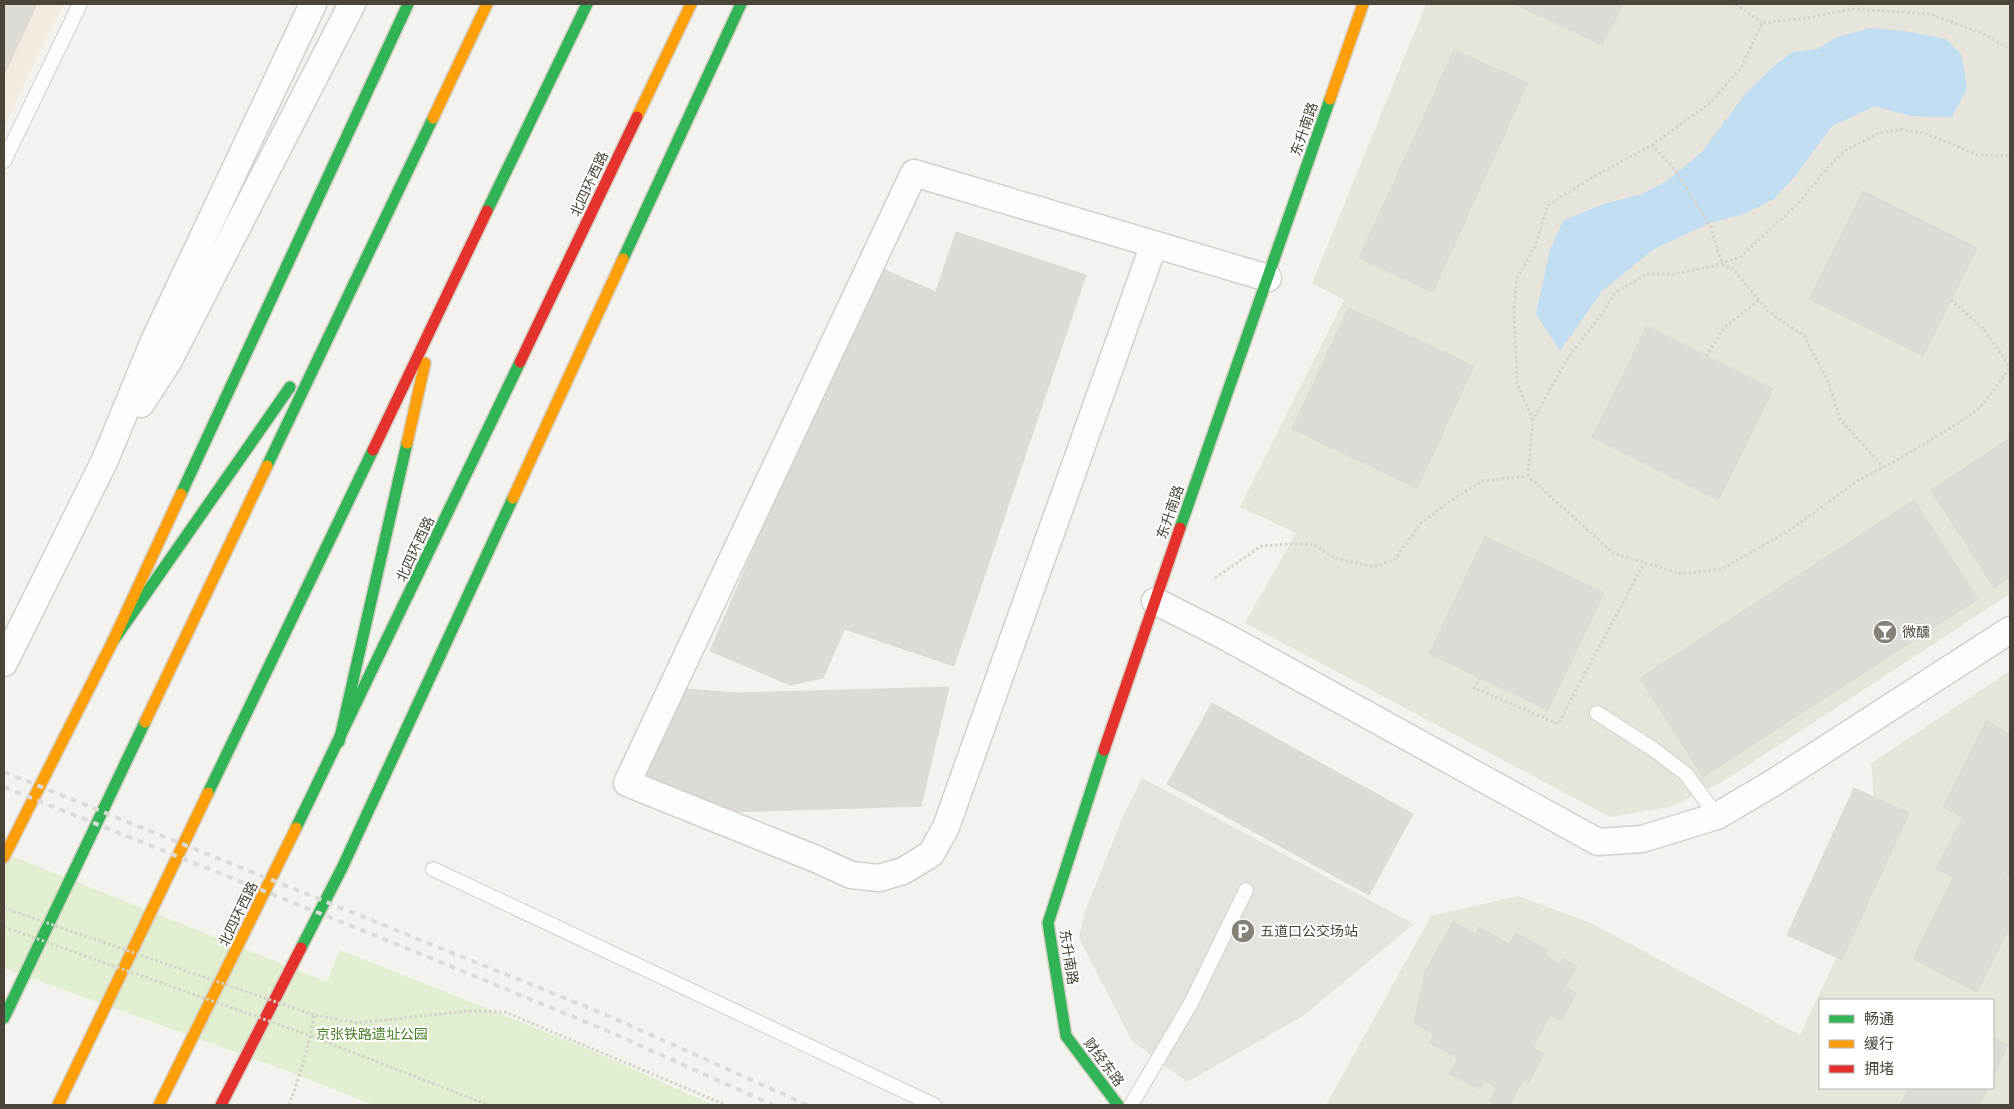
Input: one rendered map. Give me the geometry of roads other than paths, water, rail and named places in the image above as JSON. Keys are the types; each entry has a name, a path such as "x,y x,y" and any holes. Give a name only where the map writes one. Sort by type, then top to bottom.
{"main road":[{"path":"4,858 113,640 408,4"},
{"path":"4,1018 488,4"},
{"path":"58,1105 587,4"},
{"name":"北四环西路","path":"160,1105 339,742 691,4"},
{"path":"221,1105 342,868 741,4"},
{"name":"东升南路","path":"1066,1036 1048,923 1112,724 1364,4"},
{"path":"339,742 436,316"},
{"path":"113,640 336,320"},
{"name":"财经东路","path":"1066,1036 1118,1105"}],"street":[{"path":"4,664 105,460 154,341 313,4"},
{"path":"105,460 168,362 352,4"},
{"path":"1154,244 946,826 930,854 903,871 879,878 851,875 816,859 627,784 914,173 1154,244 1268,278"},
{"path":"1155,601 1228,638 1598,842 1642,839 1717,816 1773,783 2010,630"}],"lane":[{"path":"4,161 80,4"},
{"path":"1597,714 1653,749 1686,774 1717,816"},
{"path":"433,869 934,1105"},
{"path":"1131,1105 1191,1002 1246,890"}],"water":[{"path":"1870,28 1904,31 1946,39 1961,54 1967,88 1952,117 1910,116 1875,106 1832,126 1796,175 1774,199 1744,214 1710,223 1654,249 1602,291 1560,351 1536,314 1550,249 1564,220 1604,204 1642,194 1668,180 1702,152 1746,93 1792,52 1818,49 1835,38"}],"railway":[{"path":"4,772 609,1016 807,1105"},
{"path":"4,787 603,1029 773,1105"}],"place":[{"name":"微醺","path":"1885,632"},
{"name":"五道口公交场站","path":"1243,931"}],"park label":[{"name":"京张铁路遗址公园","path":"372,1034"}]}
